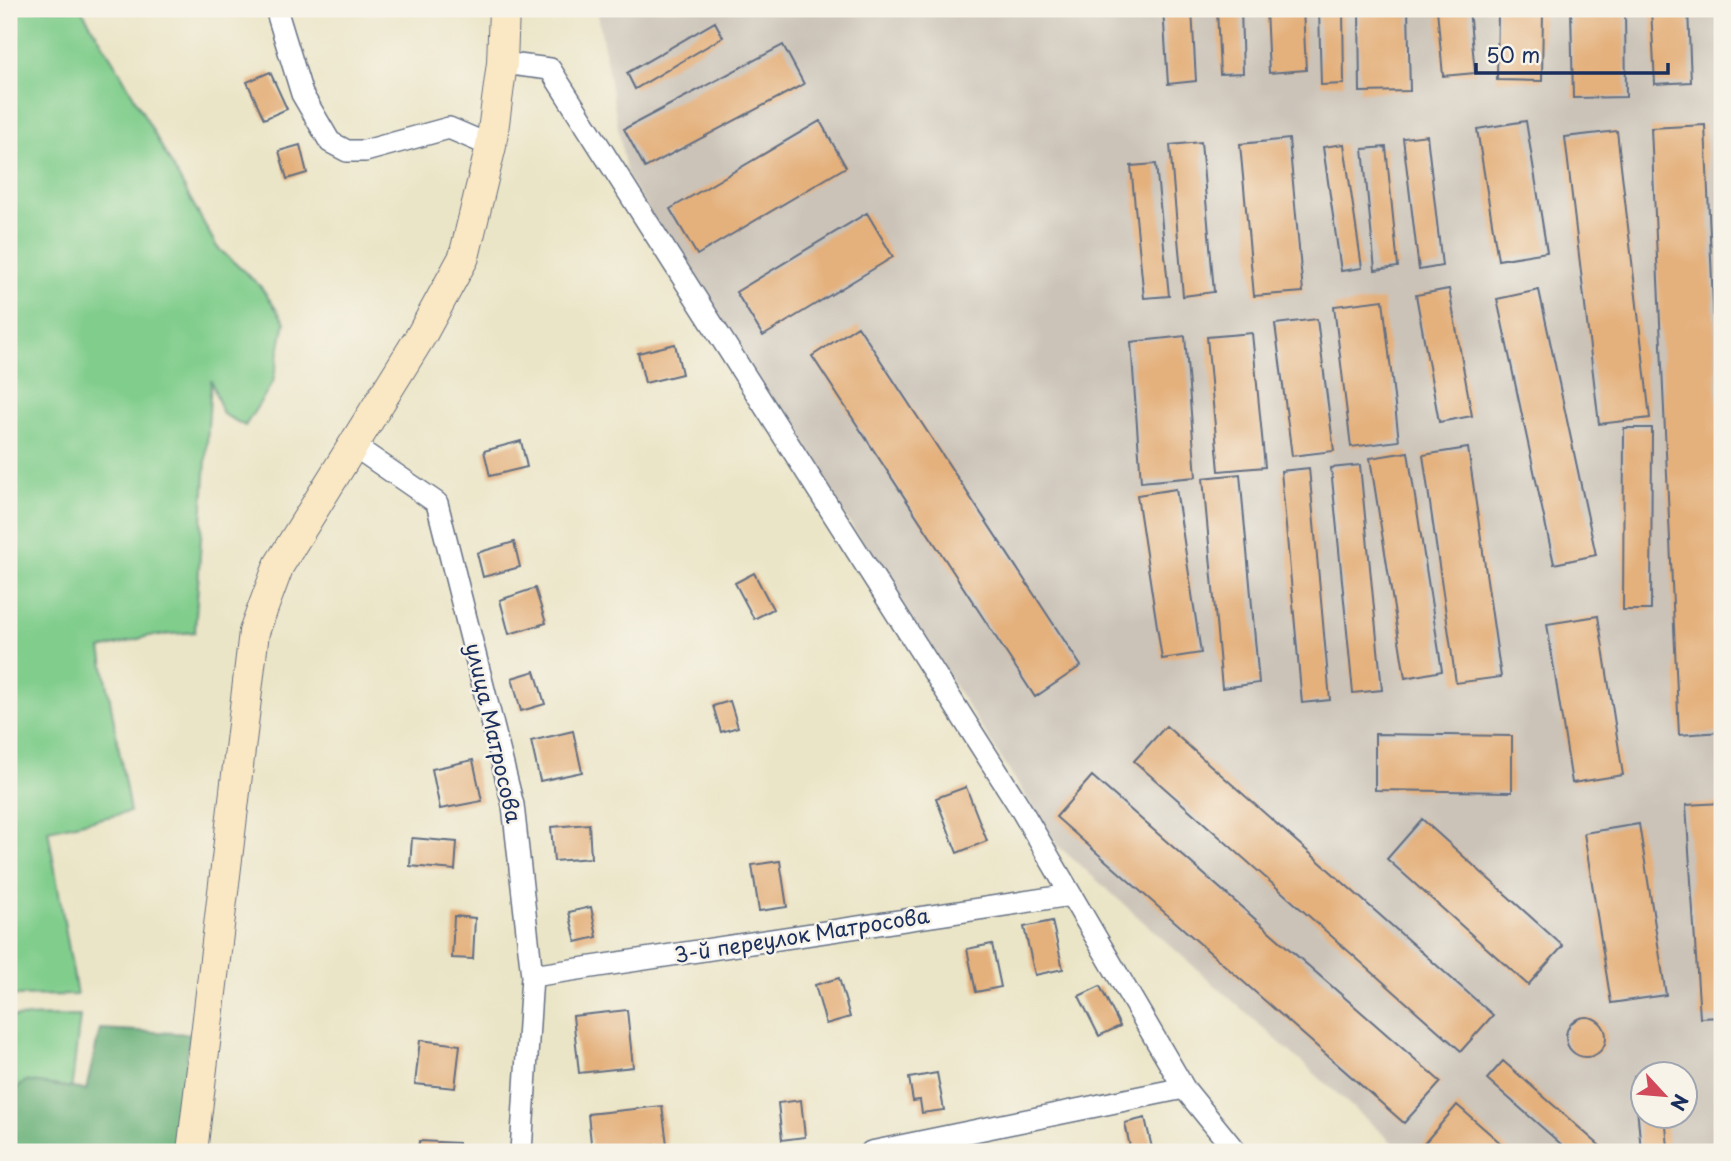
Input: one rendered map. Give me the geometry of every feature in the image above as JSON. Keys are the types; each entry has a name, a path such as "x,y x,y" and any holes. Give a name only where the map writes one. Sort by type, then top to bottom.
{"main road":[{"path":"192,1152 254,632 279,565 422,334 464,257 491,146 502,63 504,9"}],"street":[{"path":"276,9 302,94 330,142 347,151 365,151 449,128 491,146"},
{"path":"502,63 550,69 1004,783 1184,1088 1236,1152"},
{"name":"улица Матросова","path":"353,444 437,503 513,805 532,976 521,1152"},
{"name":"3-й переулок Матросова","path":"532,976 1071,895"},
{"path":"871,1152 1184,1088"}],"shaded area":[{"path":"597,9 1722,9 1722,1152 1403,1152 1057,845 627,177"}],"green space":[{"path":"21,9 81,9 119,70 217,247 260,286 285,322 273,382 245,426 223,414 211,380 195,632 149,636 101,649 130,812 48,830 77,995 9,996 9,18"},
{"path":"80,1016 64,1152 9,1152 9,1017"},
{"path":"100,1029 190,1034 176,1152 9,1152 9,1095 26,1081 86,1090"}],"building":[{"path":"1163,9 1192,9 1196,81 1168,84"},
{"path":"1217,9 1241,9 1243,73 1220,74"},
{"path":"1266,9 1303,9 1306,70 1269,73"},
{"path":"1319,9 1343,9 1344,84 1321,85"},
{"path":"1359,9 1408,9 1410,91 1360,92"},
{"path":"1437,9 1469,9 1475,73 1443,76"},
{"path":"1498,9 1543,9 1542,81 1497,80"},
{"path":"1571,9 1625,9 1626,97 1573,98"},
{"path":"1651,9 1688,9 1691,82 1655,84"},
{"path":"715,22 723,37 635,89 627,73"},
{"path":"783,45 804,84 645,168 624,129"},
{"path":"270,72 287,109 264,119 247,82"},
{"path":"820,121 846,167 697,255 670,209"},
{"path":"1526,121 1547,252 1498,260 1477,129"},
{"path":"1705,125 1722,503 1722,732 1679,735 1651,128"},
{"path":"1617,131 1650,418 1599,424 1565,137"},
{"path":"1427,135 1442,266 1419,270 1403,138"},
{"path":"1289,139 1303,292 1254,296 1240,144"},
{"path":"1201,142 1214,292 1183,296 1170,145"},
{"path":"1344,144 1362,268 1341,271 1323,147"},
{"path":"300,145 307,173 287,179 279,151"},
{"path":"1386,147 1398,267 1375,270 1363,149"},
{"path":"1156,164 1169,296 1144,298 1131,166"},
{"path":"867,213 893,257 763,336 736,292"},
{"path":"1449,289 1472,416 1439,422 1416,295"},
{"path":"1539,290 1596,555 1554,564 1497,299"},
{"path":"1383,300 1399,441 1351,447 1334,306"},
{"path":"1317,319 1334,451 1292,456 1275,324"},
{"path":"858,326 1081,666 1035,697 812,356"},
{"path":"1252,333 1265,467 1219,471 1207,337"},
{"path":"1185,336 1196,477 1141,482 1131,342"},
{"path":"675,344 682,374 645,383 638,353"},
{"path":"1624,428 1652,428 1651,610 1623,610"},
{"path":"521,441 527,467 490,476 484,451"},
{"path":"1468,448 1501,677 1456,683 1423,455"},
{"path":"1408,452 1442,671 1405,678 1370,458"},
{"path":"1360,465 1382,690 1353,693 1331,468"},
{"path":"1309,468 1330,700 1302,703 1281,471"},
{"path":"1240,474 1259,683 1222,688 1203,478"},
{"path":"1176,489 1201,653 1162,659 1137,495"},
{"path":"514,542 520,567 483,577 477,553"},
{"path":"754,573 773,609 754,619 735,583"},
{"path":"535,588 546,623 509,634 500,600"},
{"path":"1598,616 1623,775 1572,783 1547,624"},
{"path":"535,671 545,704 521,711 512,678"},
{"path":"730,701 738,727 721,732 713,706"},
{"path":"1166,726 1493,1015 1461,1051 1134,761"},
{"path":"573,731 582,772 540,781 531,741"},
{"path":"1375,734 1512,736 1512,792 1375,790"},
{"path":"473,760 482,801 440,809 432,769"},
{"path":"1092,776 1441,1082 1404,1123 1056,817"},
{"path":"966,787 987,841 957,853 936,798"},
{"path":"1722,803 1722,1017 1700,1018 1686,805"},
{"path":"1422,819 1563,946 1528,985 1387,859"},
{"path":"589,824 591,858 554,861 551,827"},
{"path":"1639,824 1666,995 1611,1003 1584,833"},
{"path":"412,838 457,842 455,870 410,866"},
{"path":"780,861 787,907 759,911 752,865"},
{"path":"591,907 597,937 576,942 569,912"},
{"path":"454,916 475,918 473,959 452,958"},
{"path":"1052,921 1063,969 1035,975 1024,927"},
{"path":"992,944 1001,987 976,992 967,949"},
{"path":"839,978 850,1017 826,1024 815,985"},
{"path":"1100,986 1120,1026 1099,1036 1079,996"},
{"path":"627,1010 633,1067 579,1073 573,1016"},
{"path":"1586,1017 1600,1023 1606,1037 1600,1051 1586,1057 1572,1051 1566,1037 1572,1023"},
{"path":"420,1040 460,1045 455,1088 415,1084"},
{"path":"1503,1061 1607,1152 1570,1152 1487,1079"},
{"path":"937,1073 944,1110 922,1113 920,1100 913,1101 909,1078"},
{"path":"801,1100 805,1137 782,1140 778,1103"},
{"path":"1457,1105 1511,1152 1429,1152 1422,1146"},
{"path":"662,1106 667,1144 592,1152 588,1114"},
{"path":"1145,1118 1153,1152 1131,1152 1125,1123"},
{"path":"1639,1130 1666,1130 1668,1147 1641,1150"},
{"path":"419,1141 458,1143 458,1152 418,1152"}]}
